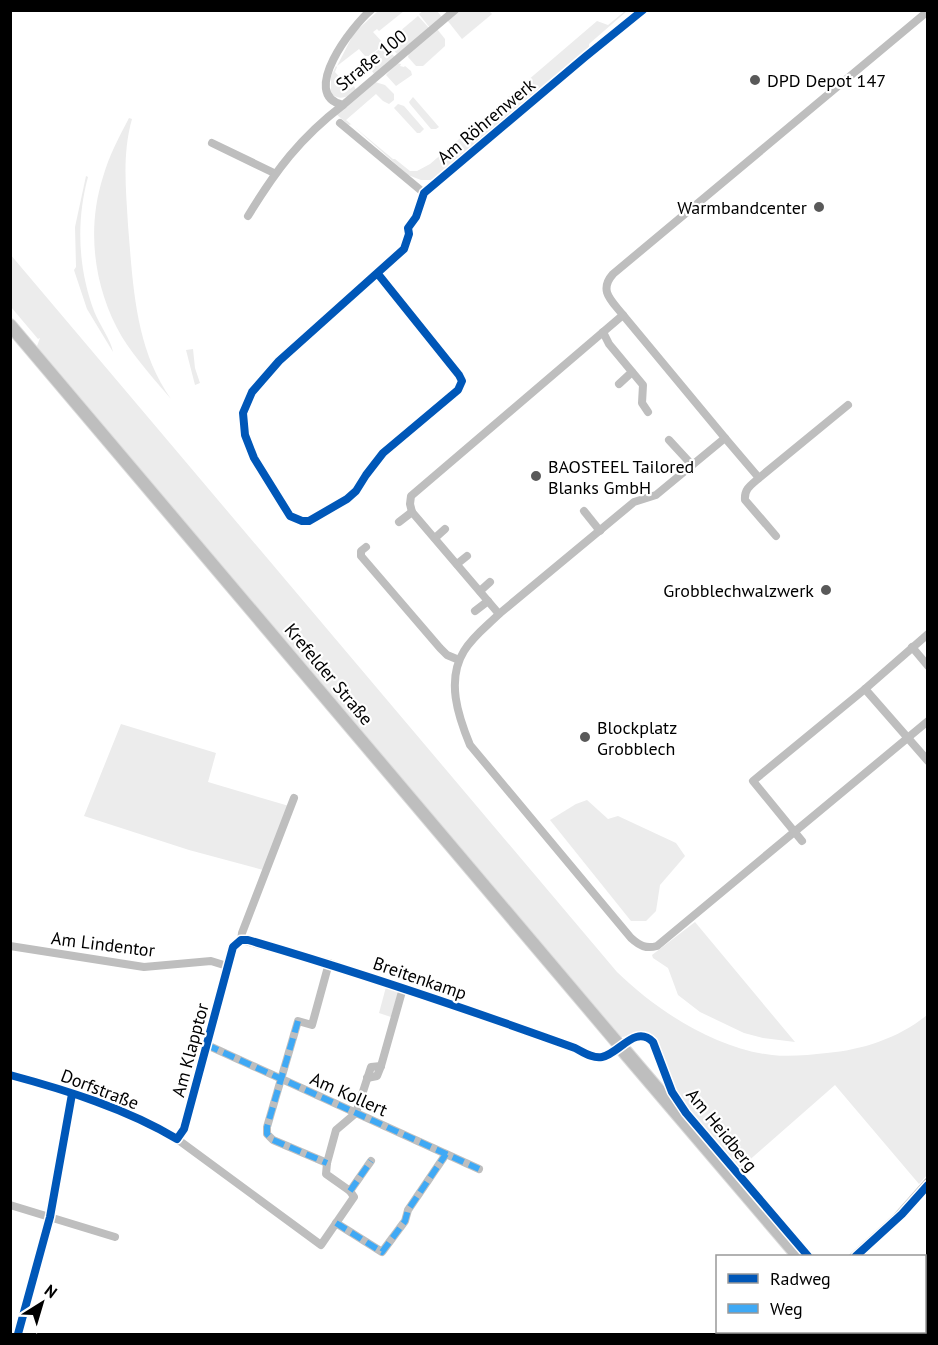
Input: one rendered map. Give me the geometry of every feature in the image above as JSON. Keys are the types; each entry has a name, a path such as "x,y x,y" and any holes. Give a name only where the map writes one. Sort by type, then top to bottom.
{"highway":[{"name":"Krefelder Straße","path":"617,1048 787,1255"},
{"name":"Krefelder Straße","path":"617,1048 797,1255"}],"main road":[{"name":"Krefelder Straße","path":"10,324 617,1048"},
{"name":"Krefelder Straße","path":"10,334 617,1048"}],"street":[{"name":"Straße 100","path":"371,10 348,34 327,76 325,84 327,95 336,103 343,105 455,10"},
{"name":"Am Röhrenwerk","path":"378,274 462,381 458,390 383,453 356,491 347,499 309,521 296,520 284,508 254,458 245,435 243,413 252,392 279,361 404,249 409,234 408,228 416,217 424,193 643,10"},
{"path":"759,478 609,297 606,288 608,280 927,11"},
{"path":"248,216 274,173 304,137 343,105"},
{"path":"340,123 424,193"},
{"path":"212,143 274,173"},
{"path":"500,614 412,512 411,496 416,489 623,315"},
{"path":"603,332 609,344 642,385 642,403 648,412"},
{"path":"619,384 632,372"},
{"path":"776,536 745,500 744,494 759,478 848,405"},
{"path":"725,438 656,495 634,502 473,639 459,660 455,677 461,722 470,745 623,929 640,945 649,948 657,946 927,721"},
{"path":"669,440 692,465"},
{"path":"399,522 412,512"},
{"path":"584,512 600,531"},
{"path":"435,538 445,529"},
{"path":"366,547 361,551 361,556 447,656 459,660"},
{"path":"457,564 467,555"},
{"path":"480,591 490,582"},
{"path":"475,611 488,601"},
{"path":"802,840 753,781 865,689 927,634"},
{"path":"440,648 440,642 444,639"},
{"path":"912,647 927,666"},
{"path":"865,689 927,761"},
{"path":"227,966 233,947 242,940 242,933 294,798"},
{"name":"Breitenkamp","path":"242,940 329,963 575,1048 595,1057 601,1058 617,1048"},
{"name":"Am Lindentor","path":"10,946 144,968 211,961 227,966"},
{"path":"327,1163 273,1140 267,1134 267,1127 298,1021 312,1025 329,963"},
{"name":"Am Klapptor","path":"177,1139 184,1129 227,966"},
{"path":"403,988 381,1066 371,1067 356,1113 336,1130 326,1170 329,1177 350,1191 354,1197 336,1223 382,1252 405,1221 408,1210 446,1154"},
{"name":"Am Heidberg","path":"617,1048 640,1036 645,1036 653,1042 672,1092 686,1113 806,1255"},
{"name":"Am Kollert","path":"207,1045 479,1169"},
{"name":"Dorfstraße","path":"10,1075 72,1094 154,1126 177,1139 321,1245 336,1223"},
{"path":"18,1335 50,1217 72,1094"},
{"path":"350,1191 371,1161"},
{"path":"10,1205 115,1237"}],"shaded area":[{"path":"378,11 404,11 379,31 377,29 373,32 383,45 369,56 365,56 359,49 337,66 354,33"},
{"path":"423,11 437,11 442,17 430,28 419,14"},
{"path":"459,11 489,11 492,14 462,39 447,20"},
{"path":"627,11 589,44 589,48 432,180 421,180 408,175 353,126 410,171 417,171 430,164 597,21 608,25"},
{"path":"418,16 429,28 397,54 387,42"},
{"path":"437,29 445,39 445,46 423,66 416,66 408,57 409,53"},
{"path":"384,46 395,57 374,74 372,71 375,68 369,60 370,56"},
{"path":"397,63 405,66 412,75 396,86 386,75"},
{"path":"336,66 335,72 350,89 354,86 356,90 350,95 338,97 331,94 331,76"},
{"path":"375,82 385,85 394,94 394,100 389,104 376,94 346,120 351,124 349,125 336,114"},
{"path":"413,97 439,127 431,129 410,104"},
{"path":"398,104 404,106 424,129 420,133 417,133 394,108"},
{"path":"129,118 132,119 127,145 126,185 134,293 150,359 171,399 139,361 112,319 99,279 96,259 94,238 98,197 108,162"},
{"path":"86,176 88,177 80,227 82,261 94,311 113,352 87,309 74,270 76,267 75,227"},
{"path":"10,254 617,972 633,987 688,1026 730,1045 772,1055 792,1056 867,1046 904,1030 927,1015 928,1174 919,1184 835,1085 738,1170 700,1128 683,1105 670,1081 659,1044 655,1038 642,1031 625,1037 616,1036 41,353 37,346 40,338 38,339 11,307"},
{"path":"193,349 195,368 200,383 195,385 186,350"},
{"path":"121,724 216,753 208,782 289,806 263,870 189,850 84,816"},
{"path":"587,800 608,819 618,816 676,843 685,856 660,885 656,911 646,921 631,921 550,820"},
{"path":"695,922 795,1042 744,1033 700,1012 678,995 668,968 652,955"},
{"path":"386,987 398,993 391,1017 379,1013"},
{"path":"743,1172 814,1255 810,1255 741,1174"}],"waterway":[{"path":"850,1255 894,1215 926,1179"}],"marked path":[{"path":"298,1021 267,1127 267,1134 273,1140 327,1163"},
{"path":"207,1045 479,1169"},
{"path":"336,1223 382,1252 405,1221 408,1210 446,1154"},
{"path":"350,1191 371,1161"}],"cycle path":[{"path":"378,274 462,381 458,390 383,453 356,491 347,499 309,521 302,521 290,516 254,458 245,435 243,413 252,392 279,361 404,249 409,234 408,228 416,217 424,193 643,10"},
{"path":"10,1075 96,1101 138,1118 177,1139 184,1129 233,947 241,940 248,940 453,1005 595,1057 608,1055 633,1038 646,1037 653,1042 672,1092 686,1113 807,1255"},
{"path":"18,1334 50,1217 72,1094"},
{"path":"857,1255 902,1214 928,1185"}],"place":[{"name":"DPD Depot 147","path":"755,80"},
{"name":"Warmbandcenter","path":"819,207"},
{"name":"BAOSTEEL Tailored Blanks GmbH","path":"536,476"},
{"name":"Grobblechwalzwerk","path":"826,590"},
{"name":"Blockplatz Grobblech","path":"585,737"}]}
